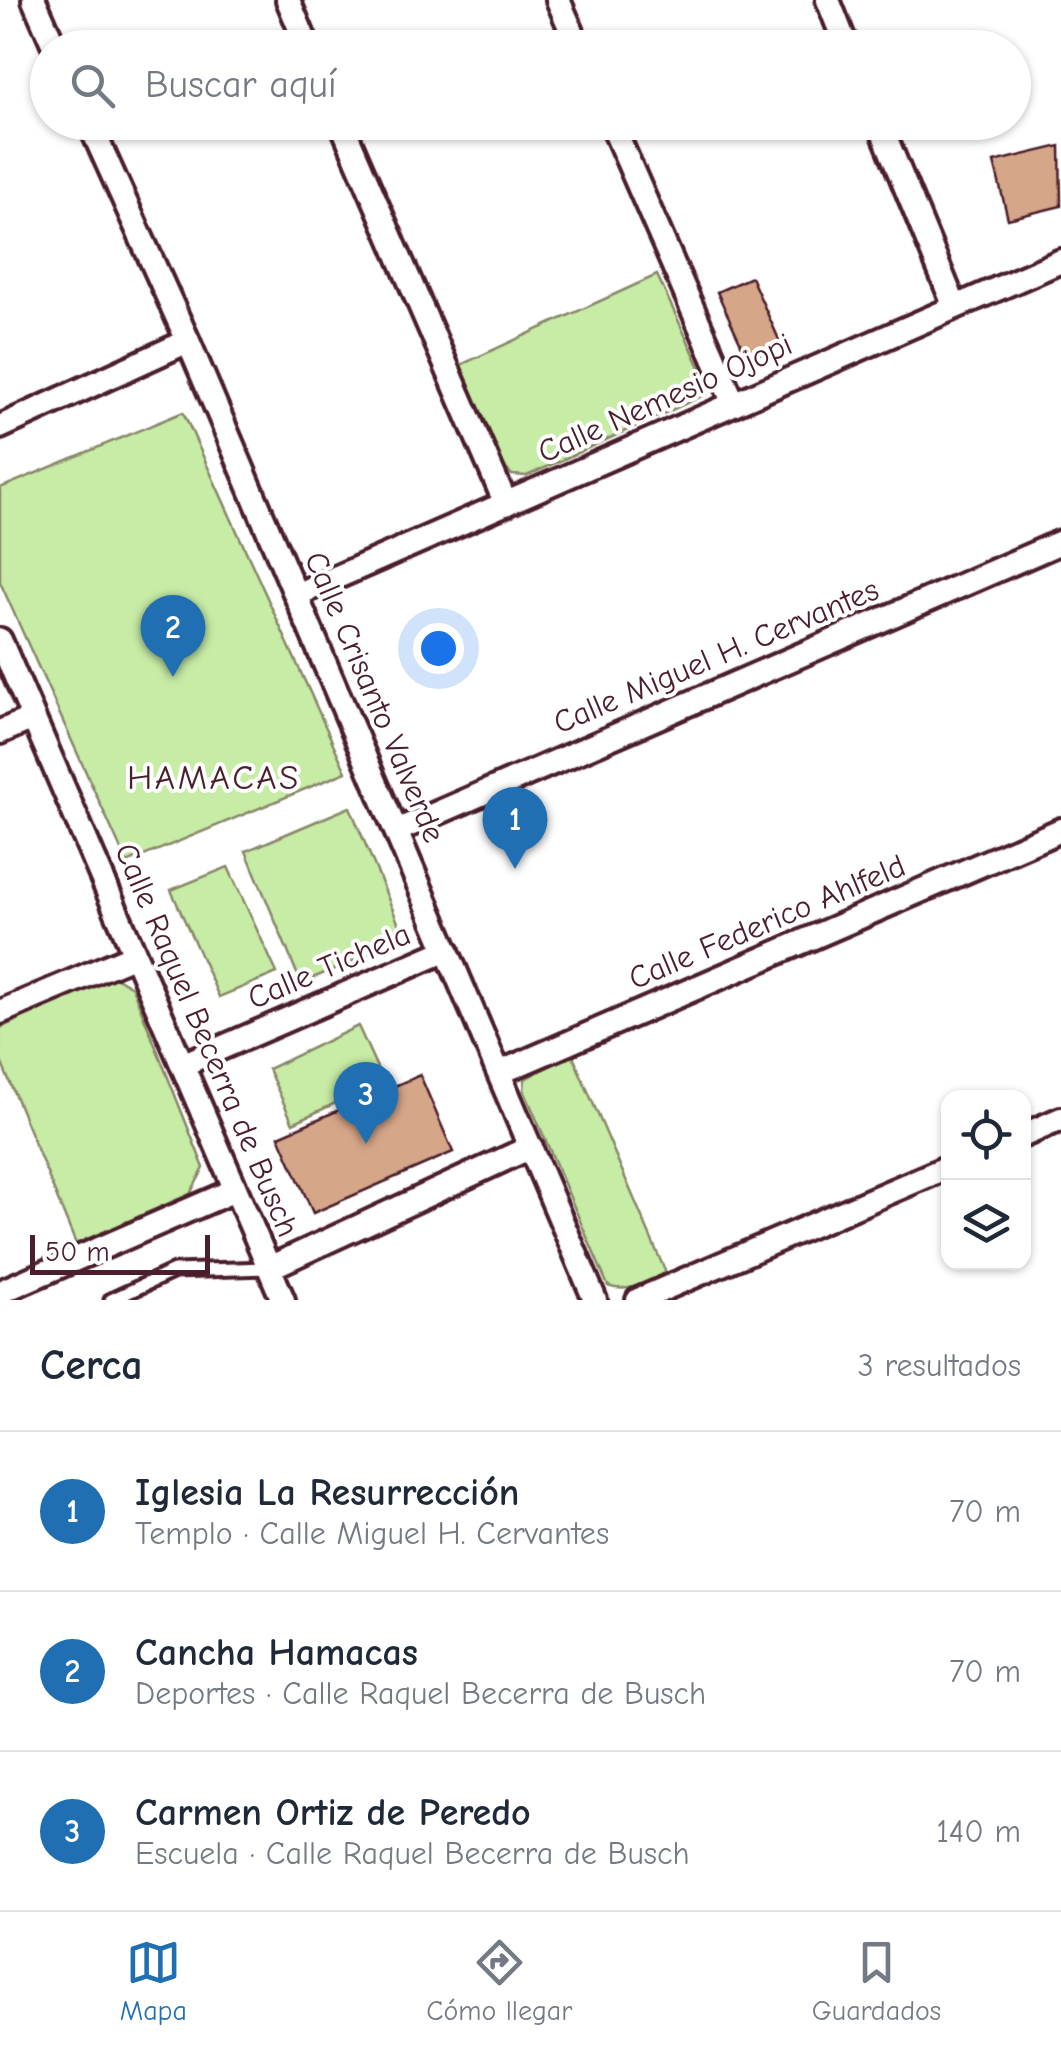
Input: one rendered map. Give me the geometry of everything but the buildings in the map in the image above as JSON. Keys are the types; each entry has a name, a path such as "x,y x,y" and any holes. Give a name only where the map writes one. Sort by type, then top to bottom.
{"street":[{"path":"34,0 47,30"},
{"path":"288,0 300,30"},
{"path":"558,0 571,30"},
{"path":"828,0 840,30"},
{"name":"Calle Crisanto Valverde","path":"97,140 188,341 596,1300"},
{"path":"349,140 506,504"},
{"path":"620,140 734,404"},
{"path":"886,140 956,307"},
{"name":"Calle Nemesio Ojopi","path":"296,595 1061,261"},
{"path":"0,427 188,341"},
{"name":"Calle Miguel H. Cervantes","path":"396,830 1061,542"},
{"name":"Calle Raquel Becerra de Busch","path":"0,640 282,1300"},
{"path":"0,732 34,718"},
{"name":"Calle Federico Ahlfeld","path":"499,1073 1061,830"},
{"name":"Calle Tichela","path":"182,1065 447,950"},
{"path":"0,1012 135,955"},
{"path":"1031,1132 1061,1119"},
{"path":"269,1268 530,1148"},
{"path":"638,1300 941,1170"},
{"path":"0,1292 236,1190"}],"lane":[{"path":"111,1300 174,1271 269,1268"}],"green space":[{"path":"657,275 708,384 707,394 527,476 512,475 503,466 456,367"},
{"path":"183,412 346,772 127,863 0,582 0,488"},
{"path":"350,807 405,939 301,983 246,851"},
{"path":"228,867 277,973 219,997 171,890"},
{"path":"113,976 132,987 204,1168 190,1194 76,1244 0,1059 0,1028"},
{"path":"358,1026 383,1081 293,1123 268,1069"},
{"path":"572,1054 666,1273 630,1288 608,1286 524,1090 525,1079"}],"place":[{"name":"Cancha Hamacas","path":"173,677"},
{"name":"Iglesia La Resurrección","path":"515,869"},
{"name":"Carmen Ortiz de Peredo","path":"366,1144"}],"district":[{"name":"HAMACAS","path":"214,777"}]}
